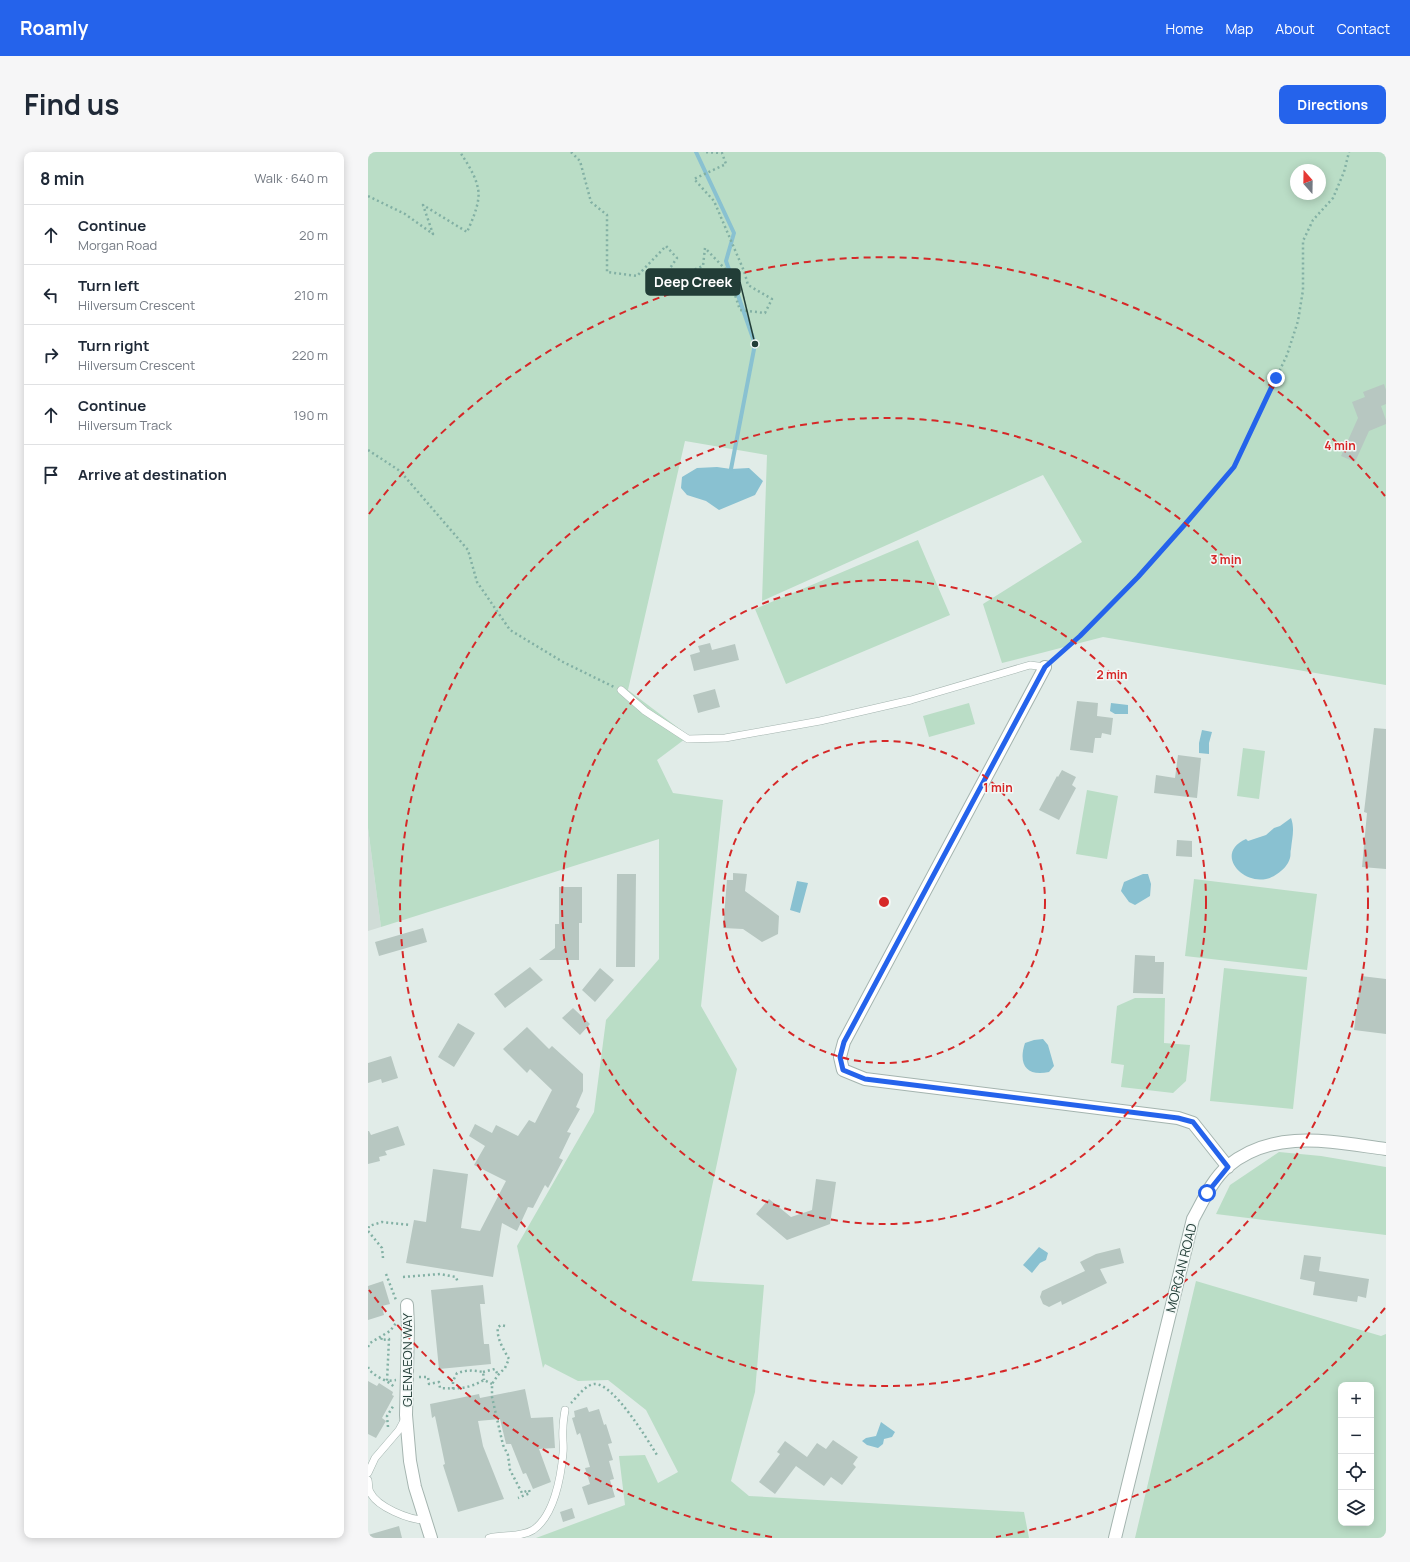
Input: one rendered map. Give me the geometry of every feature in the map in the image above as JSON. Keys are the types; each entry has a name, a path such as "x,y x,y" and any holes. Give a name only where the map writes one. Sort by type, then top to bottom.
{"street":[{"path":"1045,667 844,1042 840,1057 843,1070 865,1079 1178,1118 1193,1122 1228,1167"},
{"name":"MORGAN ROAD","path":"1116,1538 1193,1219 1207,1193 1228,1167 1248,1154 1271,1144 1303,1140 1386,1148"},
{"name":"GLENAEON WAY","path":"403,1305 408,1326 406,1415 410,1461 424,1520 431,1538"}],"lane":[{"path":"621,690 645,711 688,739 725,738 820,721 911,700 1030,665 1045,667"},
{"path":"489,1538 498,1536 518,1536 533,1531 544,1520 552,1504 559,1482 564,1452 564,1410"},
{"name":"GLENAEON WAY","path":"368,1473 375,1458 399,1430 406,1415"},
{"path":"368,1480 370,1492 381,1504 399,1513 419,1520 424,1520"}],"path":[{"path":"368,196 405,214 433,234 423,205 467,232 475,216 479,190 468,164 460,152"},
{"path":"571,152 580,161 591,202 607,216 607,272 637,276 666,246 677,258 666,274 686,273 703,266 705,248 727,271 740,310 765,312 772,299 748,285 744,271 714,201 694,179 726,164 722,153 703,152"},
{"path":"1045,667 1080,636 1138,577 1234,467 1287,355 1298,321 1304,290 1303,240 1313,220 1332,198 1344,172 1349,152"},
{"path":"368,450 400,471 468,550 477,582 510,630 563,662 621,690"},
{"path":"383,1258 382,1248 368,1231 369,1226 382,1222 410,1225"},
{"path":"386,1274 403,1305"},
{"path":"403,1277 440,1274 456,1277 458,1283"},
{"path":"368,1347 370,1343 390,1331 398,1320"},
{"path":"504,1326 502,1325 498,1327 499,1340 509,1359 505,1368 492,1384 492,1397 503,1445 508,1455 510,1470 522,1493 529,1490 530,1493 518,1498"},
{"path":"382,1337 382,1340 389,1339 387,1381"},
{"path":"368,1367 378,1376 387,1381 396,1390"},
{"path":"453,1389 453,1381 457,1373 473,1370 483,1372 495,1369 498,1375"},
{"path":"483,1372 484,1380"},
{"path":"414,1378 428,1377 428,1384 439,1382 440,1388 453,1389 471,1387 484,1380"},
{"path":"387,1381 396,1380 399,1384"},
{"path":"484,1380 492,1384"},
{"path":"564,1410 590,1386 595,1384 605,1387 620,1402 642,1430 657,1455"},
{"path":"388,1431 388,1416 396,1402"}],"shaded area":[{"path":"368,828 381,927 368,931"}],"green space":[{"path":"368,152 1386,152 1386,685 1103,637 1002,663 983,604 1082,542 1043,475 762,601 767,455 685,441 628,690 689,736 657,760 673,793 723,800 701,1006 737,1069 692,1281 764,1285 755,1392 731,1481 749,1496 1024,1512 1029,1538 536,1538 625,1505 619,1456 645,1455 658,1483 678,1472 646,1410 608,1380 578,1381 545,1364 543,1368 517,1246 594,1112 606,1020 659,959 659,839 381,927 368,828"},
{"path":"918,540 950,615 786,684 755,609"},
{"path":"969,703 975,724 929,737 923,716"},
{"path":"1243,748 1265,751 1259,799 1237,796"},
{"path":"1087,790 1118,796 1107,859 1076,854"},
{"path":"1194,879 1317,894 1307,970 1185,956"},
{"path":"1224,968 1307,977 1293,1109 1210,1101"},
{"path":"1135,998 1165,998 1164,1043 1190,1045 1186,1081 1173,1093 1121,1087 1124,1065 1111,1063 1117,1006"},
{"path":"1279,1152 1321,1156 1386,1167 1386,1235 1216,1214 1230,1185"},
{"path":"1196,1281 1381,1336 1386,1334 1386,1538 1135,1538"}],"water":[{"path":"717,467 731,469 749,468 763,481 755,495 719,510 706,501 687,495 681,488 682,477 697,468"},
{"path":"1111,703 1128,705 1128,714 1115,714 1110,711"},
{"path":"1202,730 1212,732 1209,743 1209,754 1199,753 1199,743"},
{"path":"1291,818 1293,830 1290,857 1288,863 1283,869 1277,874 1266,879 1256,879 1246,876 1238,870 1233,862 1232,854 1236,846 1246,839 1248,841 1266,835 1274,828 1280,826"},
{"path":"1143,874 1148,874 1151,884 1150,896 1135,905 1129,902 1121,891 1124,882"},
{"path":"797,881 808,883 800,913 790,910"},
{"path":"1043,1039 1048,1045 1054,1066 1049,1072 1035,1073 1029,1071 1023,1063 1023,1050 1025,1043"},
{"path":"1039,1247 1048,1253 1046,1260 1040,1263 1032,1273 1023,1265"},
{"path":"881,1422 895,1432 892,1437 884,1439 883,1444 878,1448 867,1445 862,1441 866,1438 876,1436"}],"building":[{"path":"1384,384 1386,390 1386,404 1381,406 1386,424 1369,431 1355,462 1341,456 1358,418 1352,402 1365,397 1363,392"},
{"path":"710,643 712,650 735,644 739,660 694,671 690,655 700,652 698,646"},
{"path":"715,689 720,707 698,713 693,695"},
{"path":"1077,701 1098,703 1097,716 1113,718 1111,735 1102,733 1101,738 1095,738 1093,753 1070,750"},
{"path":"1374,728 1386,729 1386,869 1362,867 1367,813 1364,812"},
{"path":"1178,755 1201,758 1197,798 1154,793 1156,775 1175,778"},
{"path":"1062,770 1076,777 1072,785 1076,788 1059,820 1039,810 1057,776 1058,777"},
{"path":"1177,840 1192,841 1192,857 1176,856"},
{"path":"733,873 747,874 745,891 779,916 778,934 762,942 743,929 723,928 727,880 733,880"},
{"path":"617,874 636,874 635,967 616,967"},
{"path":"559,887 582,887 582,923 579,923 579,960 539,960 555,948 555,924 559,924"},
{"path":"423,928 427,942 379,956 375,942"},
{"path":"1135,955 1155,956 1155,962 1164,962 1163,994 1133,993"},
{"path":"530,967 543,980 505,1008 494,994"},
{"path":"600,968 614,980 595,1002 582,990"},
{"path":"1361,976 1386,979 1386,1034 1354,1030"},
{"path":"573,1008 590,1024 580,1035 562,1018"},
{"path":"458,1023 475,1033 454,1067 438,1057"},
{"path":"527,1027 549,1049 552,1046 583,1074 583,1091 576,1107 580,1109 567,1132 571,1133 559,1158 563,1160 548,1188 545,1185 533,1208 528,1207 517,1231 502,1223 493,1277 406,1263 414,1220 426,1222 433,1169 468,1174 461,1228 480,1231 506,1181 474,1165 485,1146 469,1136 475,1124 492,1133 496,1125 518,1136 529,1120 535,1123 552,1090 530,1069 527,1073 503,1049"},
{"path":"391,1056 398,1078 382,1083 381,1079 368,1083 368,1063"},
{"path":"398,1126 405,1145 385,1151 387,1155 379,1157 380,1161 368,1164 368,1131 371,1135"},
{"path":"816,1179 836,1182 830,1224 787,1240 756,1214 769,1199 791,1217 812,1210"},
{"path":"1120,1248 1124,1263 1100,1269 1107,1283 1062,1305 1061,1301 1049,1307 1043,1304 1040,1297 1042,1291 1085,1271 1080,1262 1096,1254"},
{"path":"1304,1255 1321,1257 1319,1271 1369,1279 1366,1298 1358,1296 1357,1302 1313,1295 1315,1282 1300,1279"},
{"path":"383,1281 390,1304 382,1306 384,1315 368,1320 368,1286"},
{"path":"483,1285 485,1304 480,1304 484,1344 489,1344 491,1364 439,1369 431,1290"},
{"path":"368,1381 377,1386 379,1383 393,1392 392,1395 394,1396 382,1418 386,1421 376,1438 368,1434"},
{"path":"525,1389 531,1418 553,1417 555,1448 539,1449 551,1482 533,1489 526,1473 523,1474 511,1444 506,1444 500,1419 478,1421 483,1446 504,1499 458,1512 443,1465 445,1464 435,1416 432,1418 430,1404 479,1394 480,1398"},
{"path":"587,1407 589,1412 599,1409 612,1443 608,1444 613,1460 609,1461 614,1479 610,1480 615,1497 588,1505 582,1487 590,1484 585,1468 590,1467 580,1433 577,1435 572,1418 575,1417 574,1411"},
{"path":"833,1440 858,1457 853,1464 856,1467 842,1485 831,1477 824,1486 796,1466 775,1494 759,1482 780,1454 777,1452 785,1441 807,1457 817,1443 826,1449"},
{"path":"572,1508 575,1518 563,1522 560,1512"},
{"path":"399,1526 402,1538 368,1538 368,1535"}],"waterway":[{"path":"696,152 734,233 726,261 755,344 731,469"}],"place":[{"name":"Deep Creek","path":"755,344"}],"route":[{"path":"1207,1193 1228,1167 1193,1122 1178,1118 865,1079 843,1070 840,1057 844,1042 1045,667 1080,636 1138,577 1234,467 1276,378"}]}
